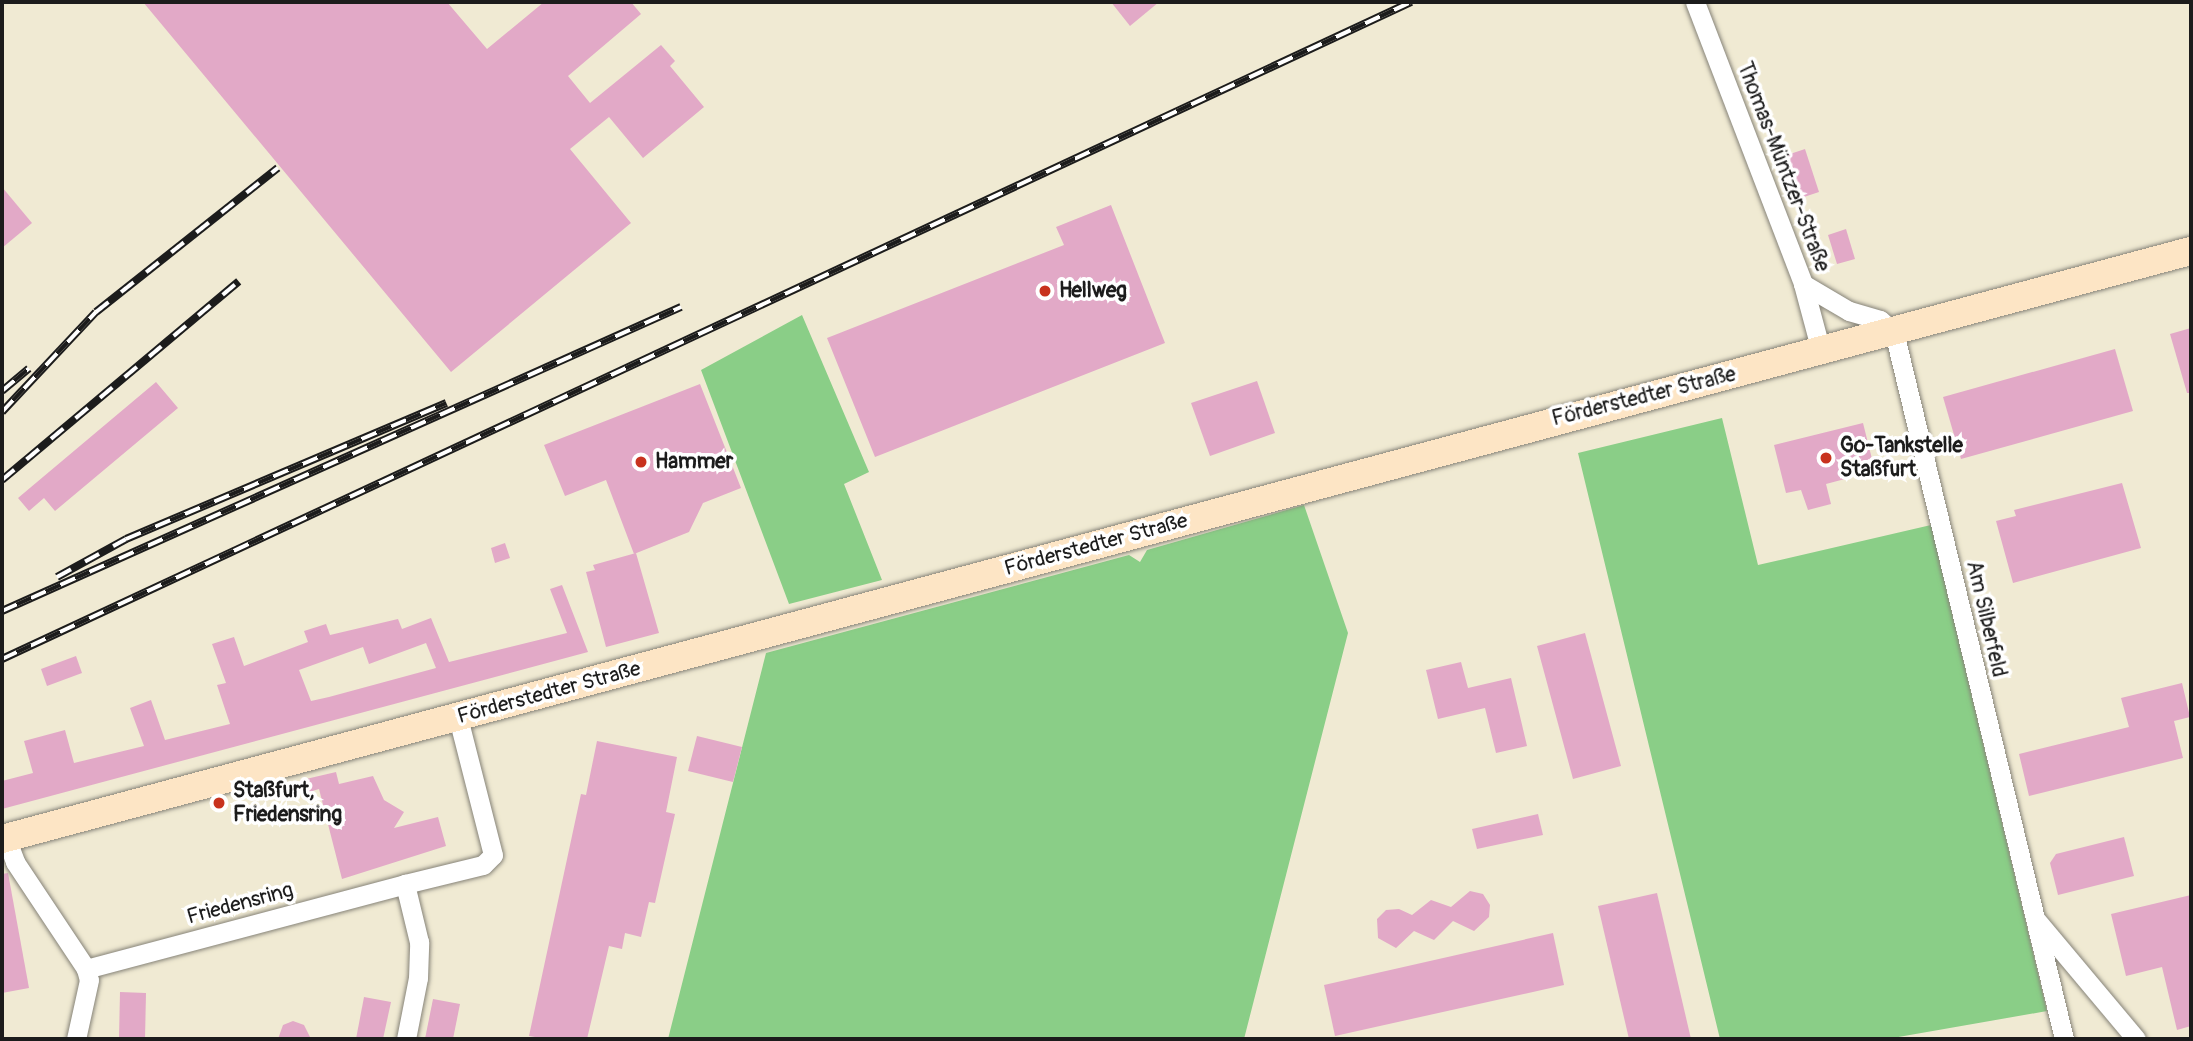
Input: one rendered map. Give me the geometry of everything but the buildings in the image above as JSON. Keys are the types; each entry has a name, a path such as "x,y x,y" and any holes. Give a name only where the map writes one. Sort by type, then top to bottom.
{"main road":[{"name":"Förderstedter Straße","path":"4,839 1578,412 1821,351 2191,251"}],"street":[{"name":"Thomas-Müntzer-Straße","path":"1695,2 1803,284 1821,351"},
{"path":"1803,284 1849,311 1880,320 1894,331"},
{"name":"Am Silberfeld","path":"1894,331 2064,1039"},
{"name":"Friedensring","path":"86,969 483,864 493,855 458,718"},
{"path":"4,839 15,862 86,969 89,980 76,1039"},
{"path":"405,884 419,942 418,978 406,1039"},
{"name":"Am Silberfeld","path":"2034,917 2136,1039"}],"green space":[{"path":"802,315 869,472 844,484 882,580 789,604 701,370"},
{"path":"1722,418 1758,565 1931,525 2047,1011 1887,1039 1720,1039 1578,453"},
{"path":"1304,505 1348,633 1244,1039 668,1039 766,653 1129,555 1140,562 1147,550"}],"railway":[{"path":"2,659 1411,2"},
{"path":"2,412 96,312 278,168"},
{"path":"2,480 239,281"},
{"path":"2,611 681,307"},
{"path":"2,391 29,368"},
{"path":"57,577 126,539 446,403"}],"place":[{"name":"Hellweg","path":"1045,291"},
{"name":"Go-Tankstelle Staßfurt","path":"1826,458"},
{"name":"Hammer","path":"641,462"},
{"name":"Staßfurt, Friedensring","path":"219,803"}]}
